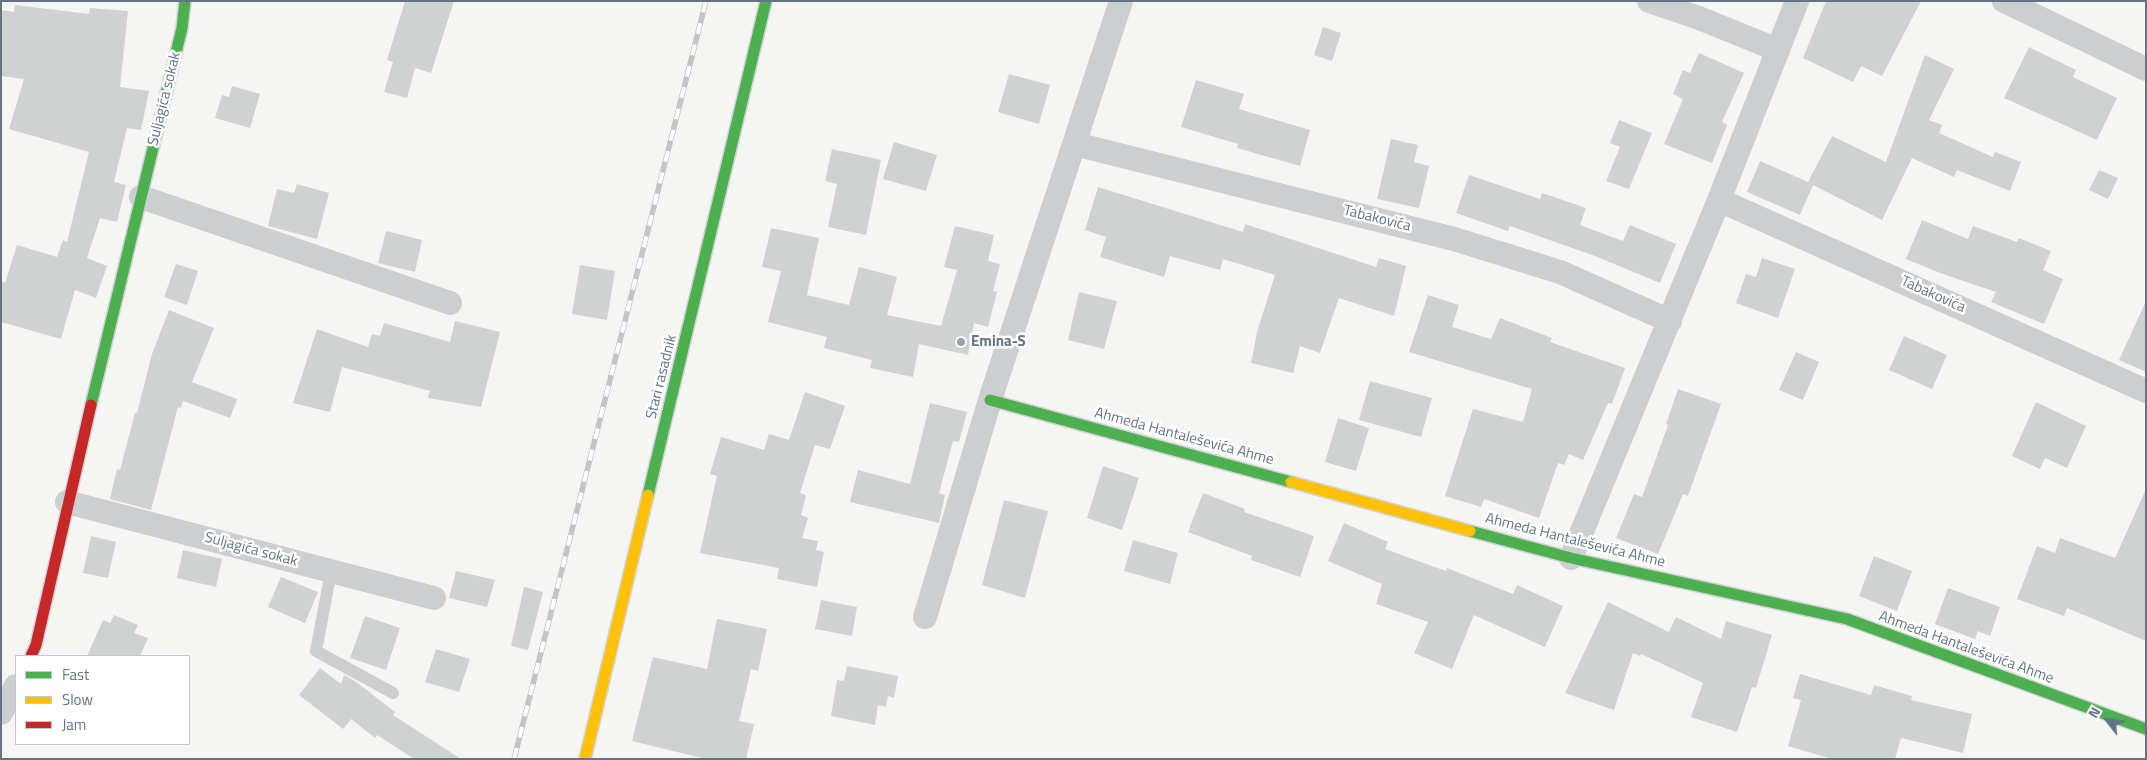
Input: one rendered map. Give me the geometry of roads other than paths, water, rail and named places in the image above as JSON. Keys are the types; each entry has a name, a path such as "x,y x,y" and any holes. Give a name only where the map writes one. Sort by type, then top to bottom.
{"street":[{"name":"Suljagića sokak","path":"31,655 36,645 67,502 182,28 185,1"},
{"name":"Stari rasadnik","path":"585,759 766,1"},
{"path":"925,617 990,400 1121,1"},
{"path":"1649,1 1699,18 1778,50"},
{"path":"1571,558 1670,321 1797,1"},
{"path":"2004,1 2146,70"},
{"name":"Tabakovića","path":"1075,144 1454,239 1560,272 1670,321"},
{"path":"141,196 450,303"},
{"name":"Tabakovića","path":"1719,200 2146,391"},
{"name":"Ahmeda Hantaleševića Ahme","path":"990,400 1571,558 1847,619 2146,729"},
{"name":"Suljagića sokak","path":"67,502 434,598"},
{"path":"1,713 15,688"}],"lane":[{"path":"331,571 316,650 392,693"}],"railway":[{"path":"514,759 706,1"}],"place":[{"name":"Emina-S","path":"961,342"}]}
